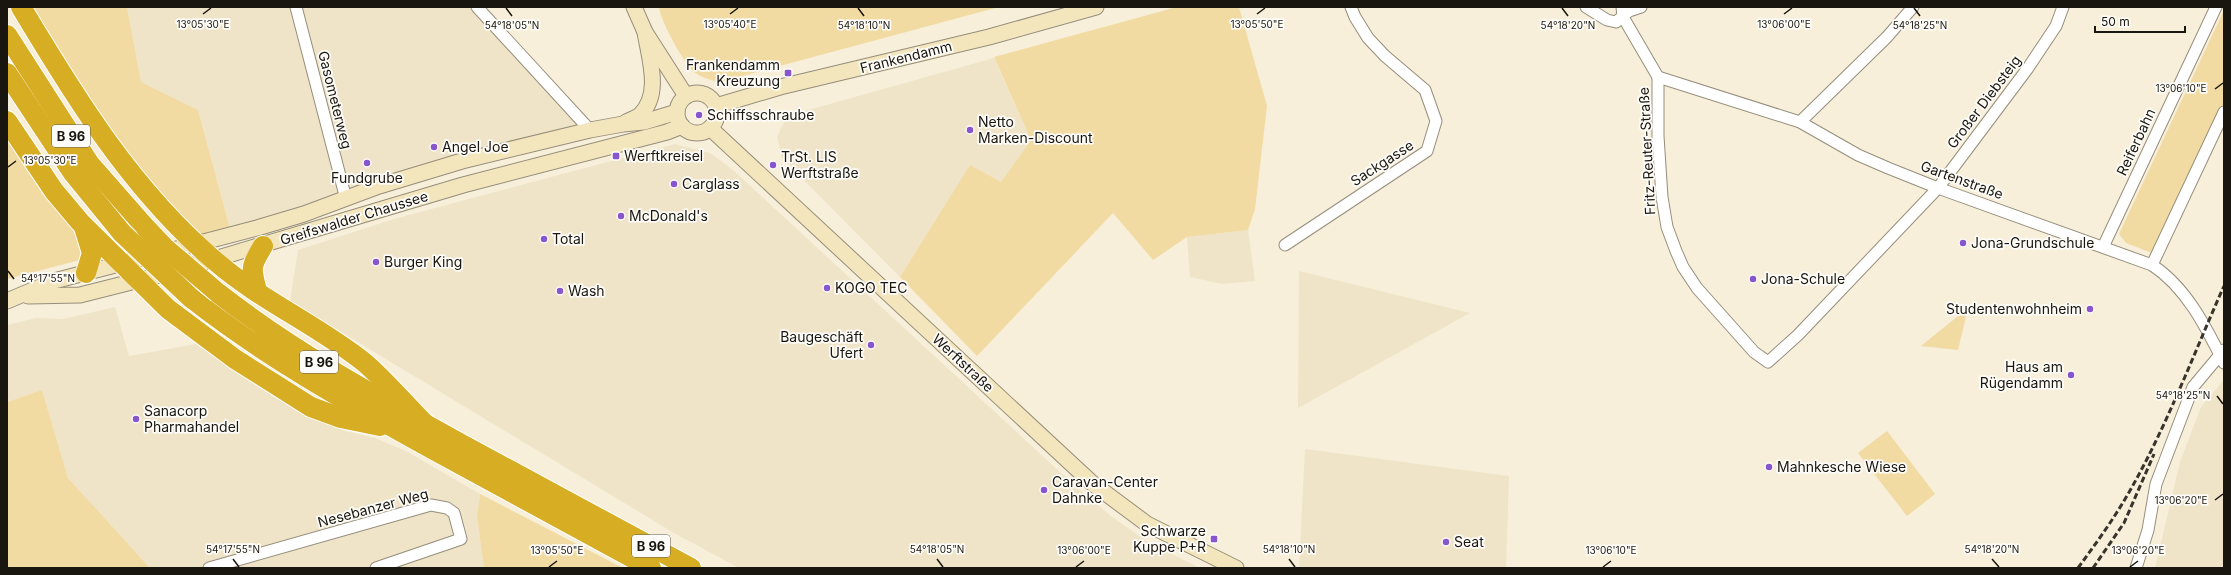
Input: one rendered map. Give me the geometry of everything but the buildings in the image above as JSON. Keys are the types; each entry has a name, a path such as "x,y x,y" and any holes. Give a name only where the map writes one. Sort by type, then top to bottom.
{"highway":[{"path":"21,7 76,99 113,152 155,201 197,245 214,260 257,291 365,364 424,423"},
{"name":"B 96","path":"7,35 89,163 164,247 218,293 254,321 298,350 424,423 691,568"},
{"name":"B 96","path":"7,73 73,173 122,233 191,298 242,337 273,357 394,428 651,568"},
{"path":"7,121 54,190 84,227 168,309 235,359 299,400 341,418 394,428"},
{"path":"84,227 92,253 86,273"},
{"path":"257,291 252,269 254,261 263,246"}],"main road":[{"path":"634,7 645,32 686,96"},
{"name":"Frankendamm","path":"716,106 780,87 989,37 1096,7"},
{"path":"623,124 639,116 652,98 652,83 645,32"},
{"path":"698,93 703,94 713,101 716,106 716,118 710,128 696,133 689,131 682,126 677,112 686,96 698,93"},
{"name":"Greifswalder Chaussee","path":"7,301 23,296 54,281 197,245 298,216 379,186 462,161 590,130 644,122 677,112"},
{"name":"Greifswalder Chaussee","path":"23,296 80,295 214,260 463,185 652,136 682,126"},
{"name":"Werftstraße","path":"710,128 1092,483 1147,524 1236,568"}],"street":[{"name":"Gasometerweg","path":"296,7 346,199"},
{"path":"477,7 590,130"},
{"name":"Sackgasse","path":"1285,245 1427,151 1436,121 1425,90 1385,56 1368,38 1355,17 1351,7"},
{"path":"1586,7 1611,21 1616,22 1623,12 1641,7"},
{"path":"1800,122 1887,37 1913,7"},
{"name":"Großer Diebsteig","path":"1768,362 1803,330 1938,188 2028,68 2056,26 2063,7"},
{"name":"Reiferbahn","path":"2103,246 2216,7"},
{"name":"Fritz-Reuter-Straße","path":"1623,12 1658,77 1656,90 1662,197 1671,239 1683,267 1697,288 1754,352 1768,362"},
{"name":"Gartenstraße","path":"1658,77 1800,122 1858,154 1938,188 2103,246 2152,265 2166,274 2182,290 2223,356"},
{"path":"2152,265 2224,112"},
{"path":"2136,568 2148,530 2156,484 2193,387 2223,356"},
{"name":"Nesebanzer Weg","path":"209,568 431,505 447,508 454,513 461,539 376,568"}],"shaded area":[{"path":"21,7 127,7 141,82 198,110 232,236 187,235"},
{"path":"127,7 477,7 590,130 232,236 198,110 141,82"},
{"path":"659,7 999,7 720,82 709,80 700,76 694,72 684,60 663,22"},
{"path":"1177,7 1239,7 1267,106 1255,209 1248,230 1187,237 1153,260 1113,213 977,356 900,277 970,165 1001,182 1031,140 994,57"},
{"path":"2224,10 2224,106 2156,251 2152,253 2126,243 2119,234"},
{"path":"994,58 1031,140 1001,182 970,166 900,277 782,158 777,137 787,116"},
{"path":"7,135 77,230 85,251 80,260 7,279"},
{"path":"675,144 710,153 733,170 1074,485 1112,517 1148,542 1200,568 739,568 674,533 290,301 298,250 394,219"},
{"path":"1248,230 1255,281 1222,284 1190,277 1187,237"},
{"path":"1299,271 1470,313 1298,408"},
{"path":"115,307 129,356 196,344 274,397 308,416 345,431 375,438 406,451 480,494 477,517 484,568 150,568 68,478 42,390 7,402 7,325 36,318 63,319"},
{"path":"1968,308 1958,350 1921,346"},
{"path":"2224,380 2224,568 2155,568 2180,462 2201,407"},
{"path":"42,390 68,478 150,568 7,568 7,402"},
{"path":"1887,431 1935,494 1907,516 1858,453"},
{"path":"1305,449 1509,476 1506,568 1299,568"},
{"path":"480,494 623,568 484,568 477,517"}],"railway":[{"path":"2078,568 2119,508 2145,463 2169,413 2224,286"},
{"path":"2093,568 2124,523 2154,454"}],"place":[{"name":"Frankendamm Kreuzung","path":"788,73"},
{"name":"Schiffsschraube","path":"699,115"},
{"name":"Netto Marken-Discount","path":"970,130"},
{"name":"Angel Joe","path":"434,147"},
{"name":"Werftkreisel","path":"616,156"},
{"name":"Fundgrube","path":"367,163"},
{"name":"TrSt. LIS Werftstraße","path":"773,165"},
{"name":"Carglass","path":"674,184"},
{"name":"McDonald's","path":"621,216"},
{"name":"Total","path":"544,239"},
{"name":"Jona-Grundschule","path":"1963,243"},
{"name":"Burger King","path":"376,262"},
{"name":"Jona-Schule","path":"1753,279"},
{"name":"KOGO TEC","path":"827,288"},
{"name":"Wash","path":"560,291"},
{"name":"Studentenwohnheim","path":"2090,309"},
{"name":"Baugeschäft Ufert","path":"871,345"},
{"name":"Haus am Rügendamm","path":"2071,375"},
{"name":"Sanacorp Pharmahandel","path":"136,419"},
{"name":"Mahnkesche Wiese","path":"1769,467"},
{"name":"Caravan-Center Dahnke","path":"1044,490"},
{"name":"Schwarze Kuppe P+R","path":"1214,539"},
{"name":"Seat","path":"1446,542"}]}
